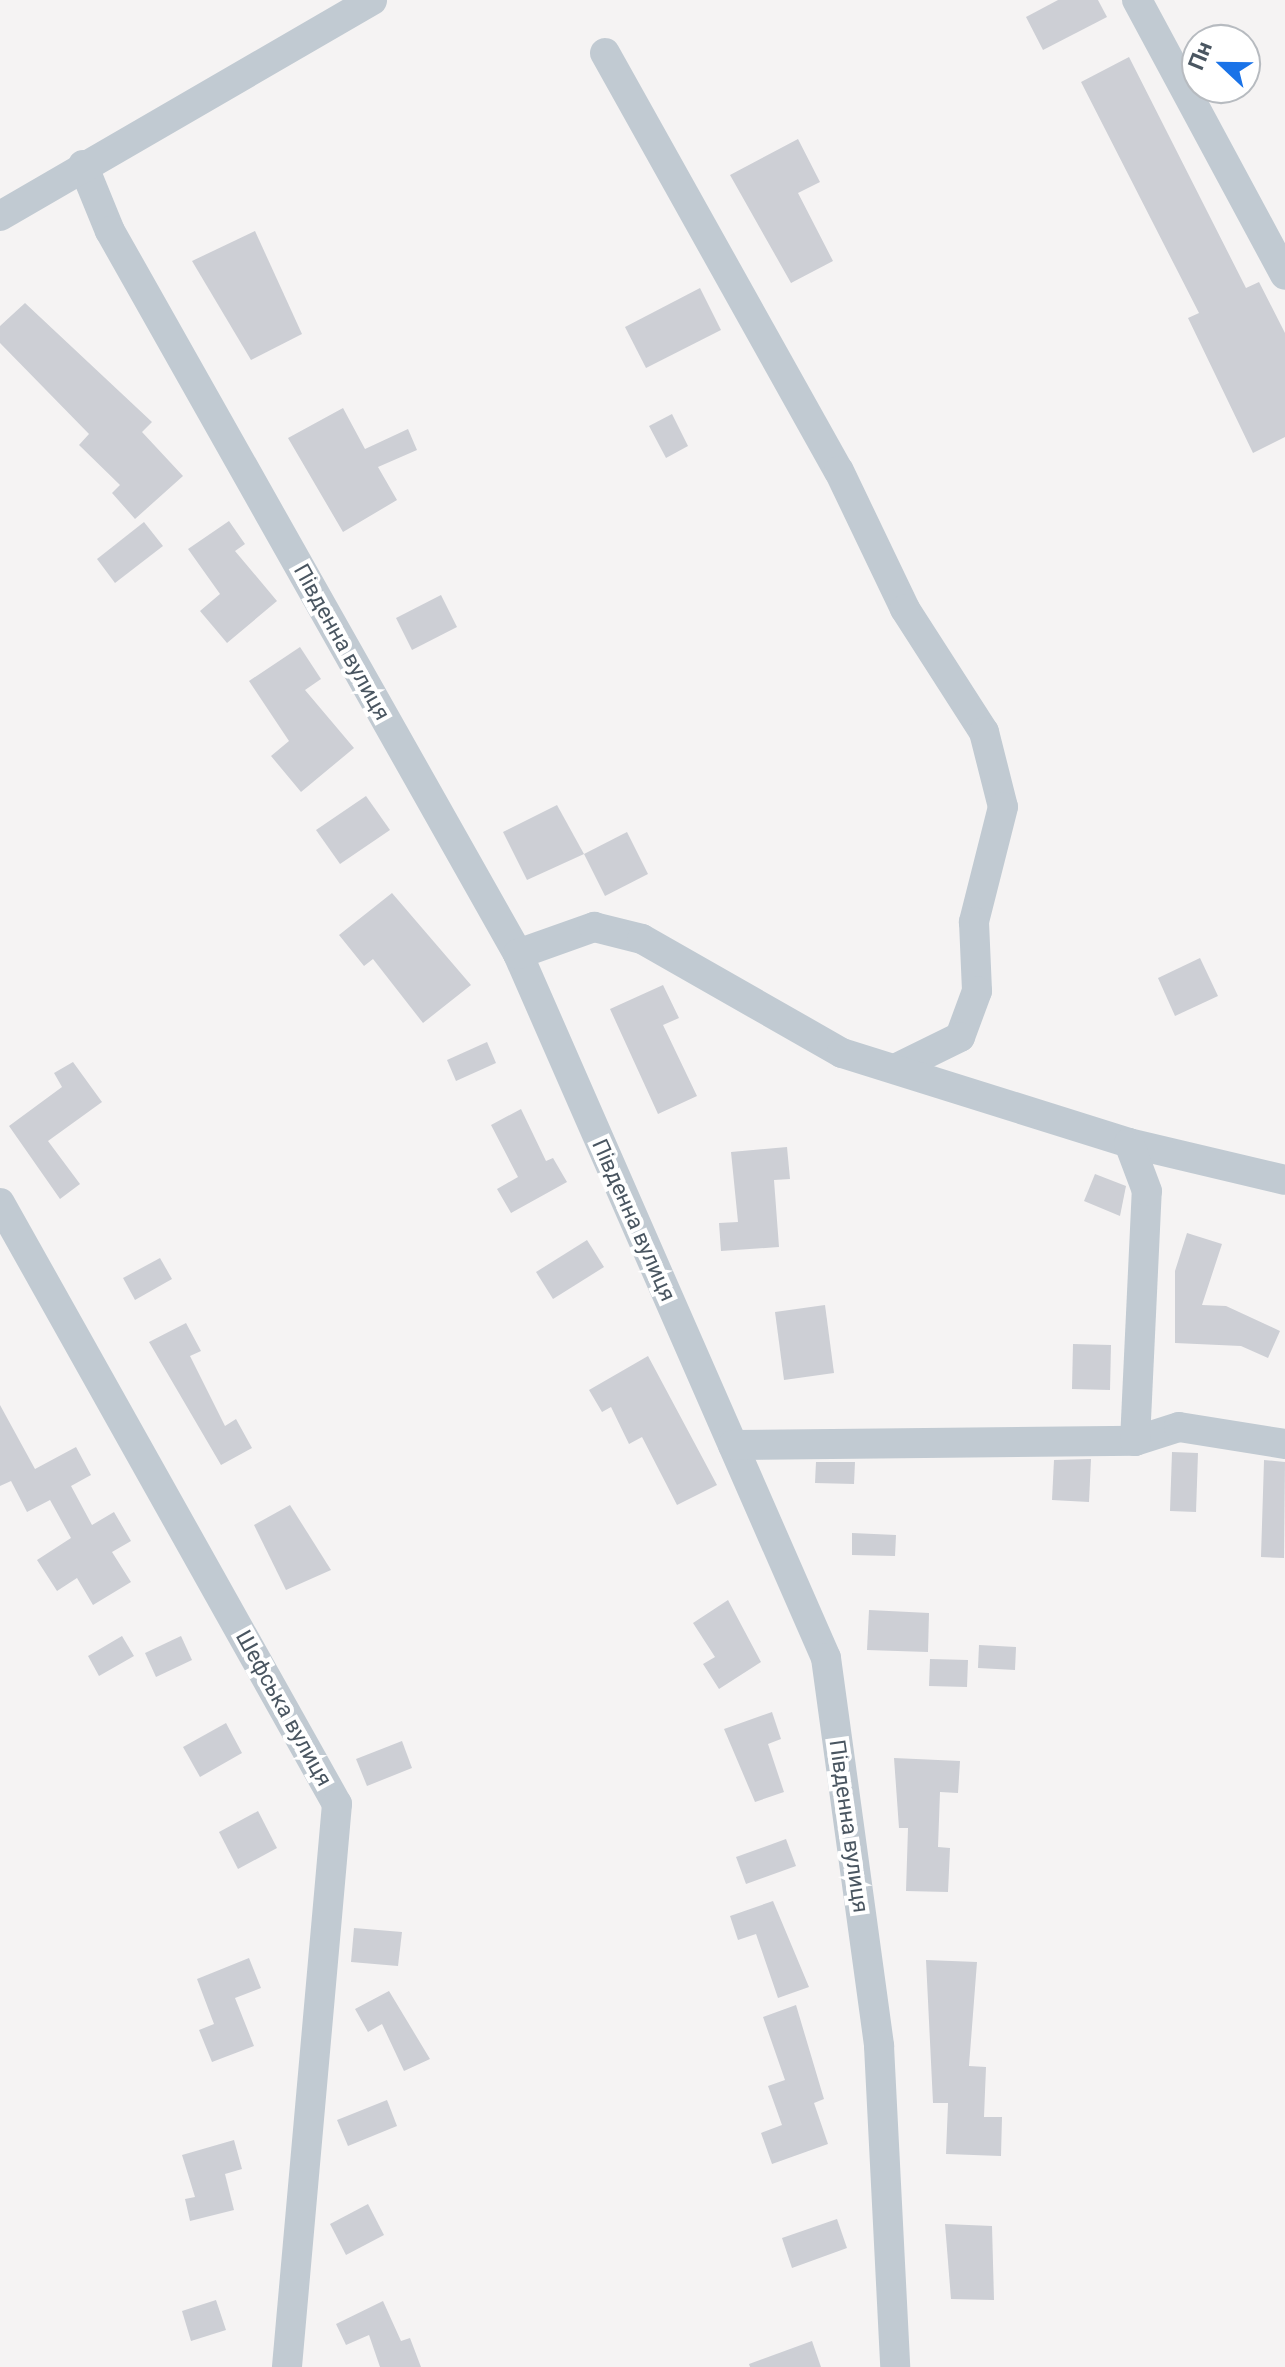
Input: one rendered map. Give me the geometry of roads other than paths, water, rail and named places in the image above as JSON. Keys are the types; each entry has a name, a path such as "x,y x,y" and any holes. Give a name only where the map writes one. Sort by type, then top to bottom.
{"street":[{"path":"0,216 83,165 372,0"},
{"path":"1137,0 1285,275"},
{"path":"605,53 839,471 905,609 984,732 1003,807 974,922 977,991 960,1037 895,1069"},
{"name":"Південна вулиця","path":"83,165 110,231 518,954 826,1658 879,2046 895,2367"},
{"path":"518,954 594,927 642,939 842,1053 1129,1143 1285,1180"},
{"path":"1129,1143 1147,1191 1135,1441"},
{"name":"Шефська вулиця","path":"0,1203 337,1804 287,2367"},
{"path":"733,1445 1135,1441 1179,1427 1285,1444"}]}
